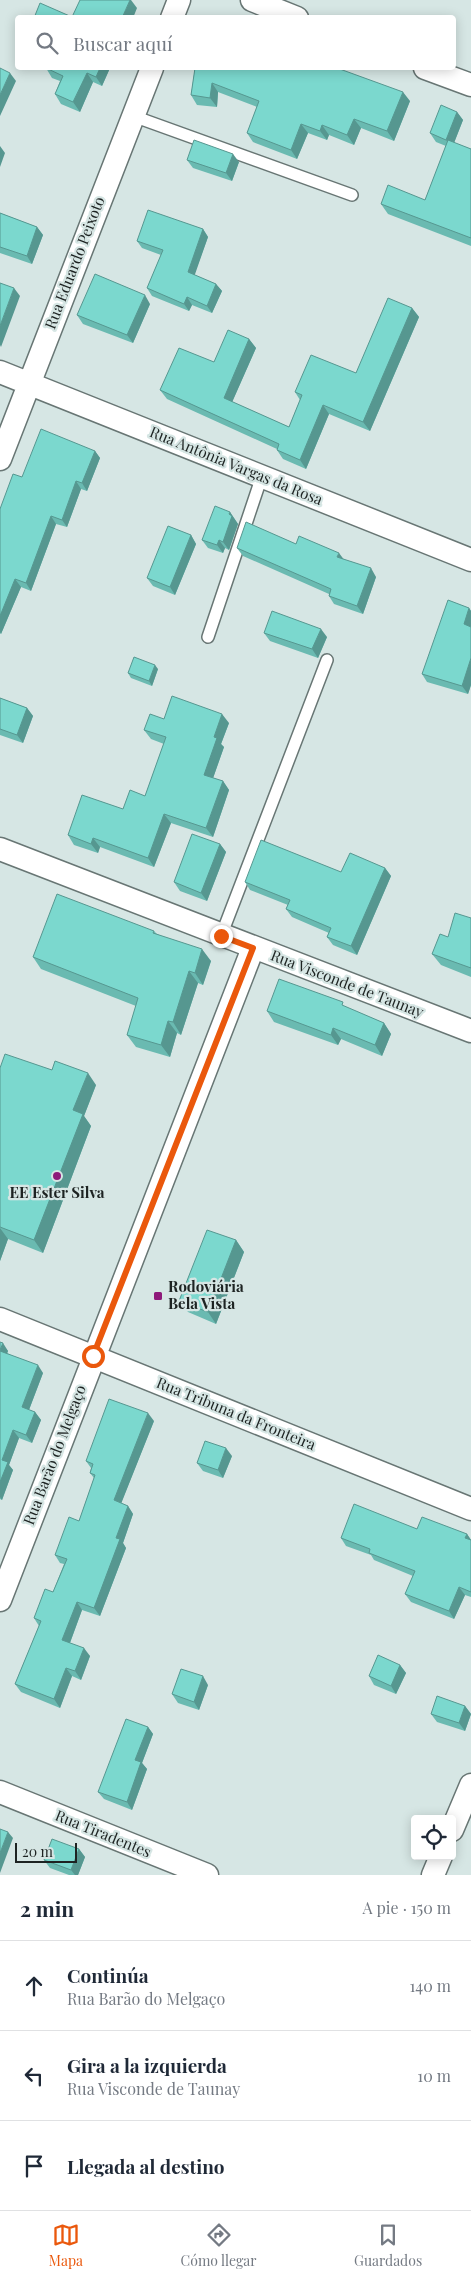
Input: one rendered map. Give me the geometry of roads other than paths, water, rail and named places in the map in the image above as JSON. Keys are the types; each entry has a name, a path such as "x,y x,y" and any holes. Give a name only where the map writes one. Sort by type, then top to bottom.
{"street":[{"path":"173,15 179,0"},
{"path":"252,0 290,15"},
{"name":"Rua Eduardo Peixoto","path":"0,459 151,70"},
{"path":"430,70 471,85"},
{"name":"Rua Antônia Vargas da Rosa","path":"0,372 471,560"},
{"name":"Rua Visconde de Taunay","path":"0,849 471,1031"},
{"name":"Rua Barão do Melgaço","path":"0,1600 93,1356 253,948"},
{"name":"Rua Tribuna da Fronteira","path":"0,1319 471,1509"},
{"path":"456,1821 471,1785"},
{"name":"Rua Tiradentes","path":"0,1792 206,1875"},
{"path":"434,1875 440,1860"}],"lane":[{"path":"132,116 352,195"},
{"path":"208,637 262,476"},
{"path":"221,936 327,660"}],"place":[{"name":"EE Ester Silva","path":"57,1176"},
{"name":"Rodoviária Bela Vista","path":"158,1296"}]}
